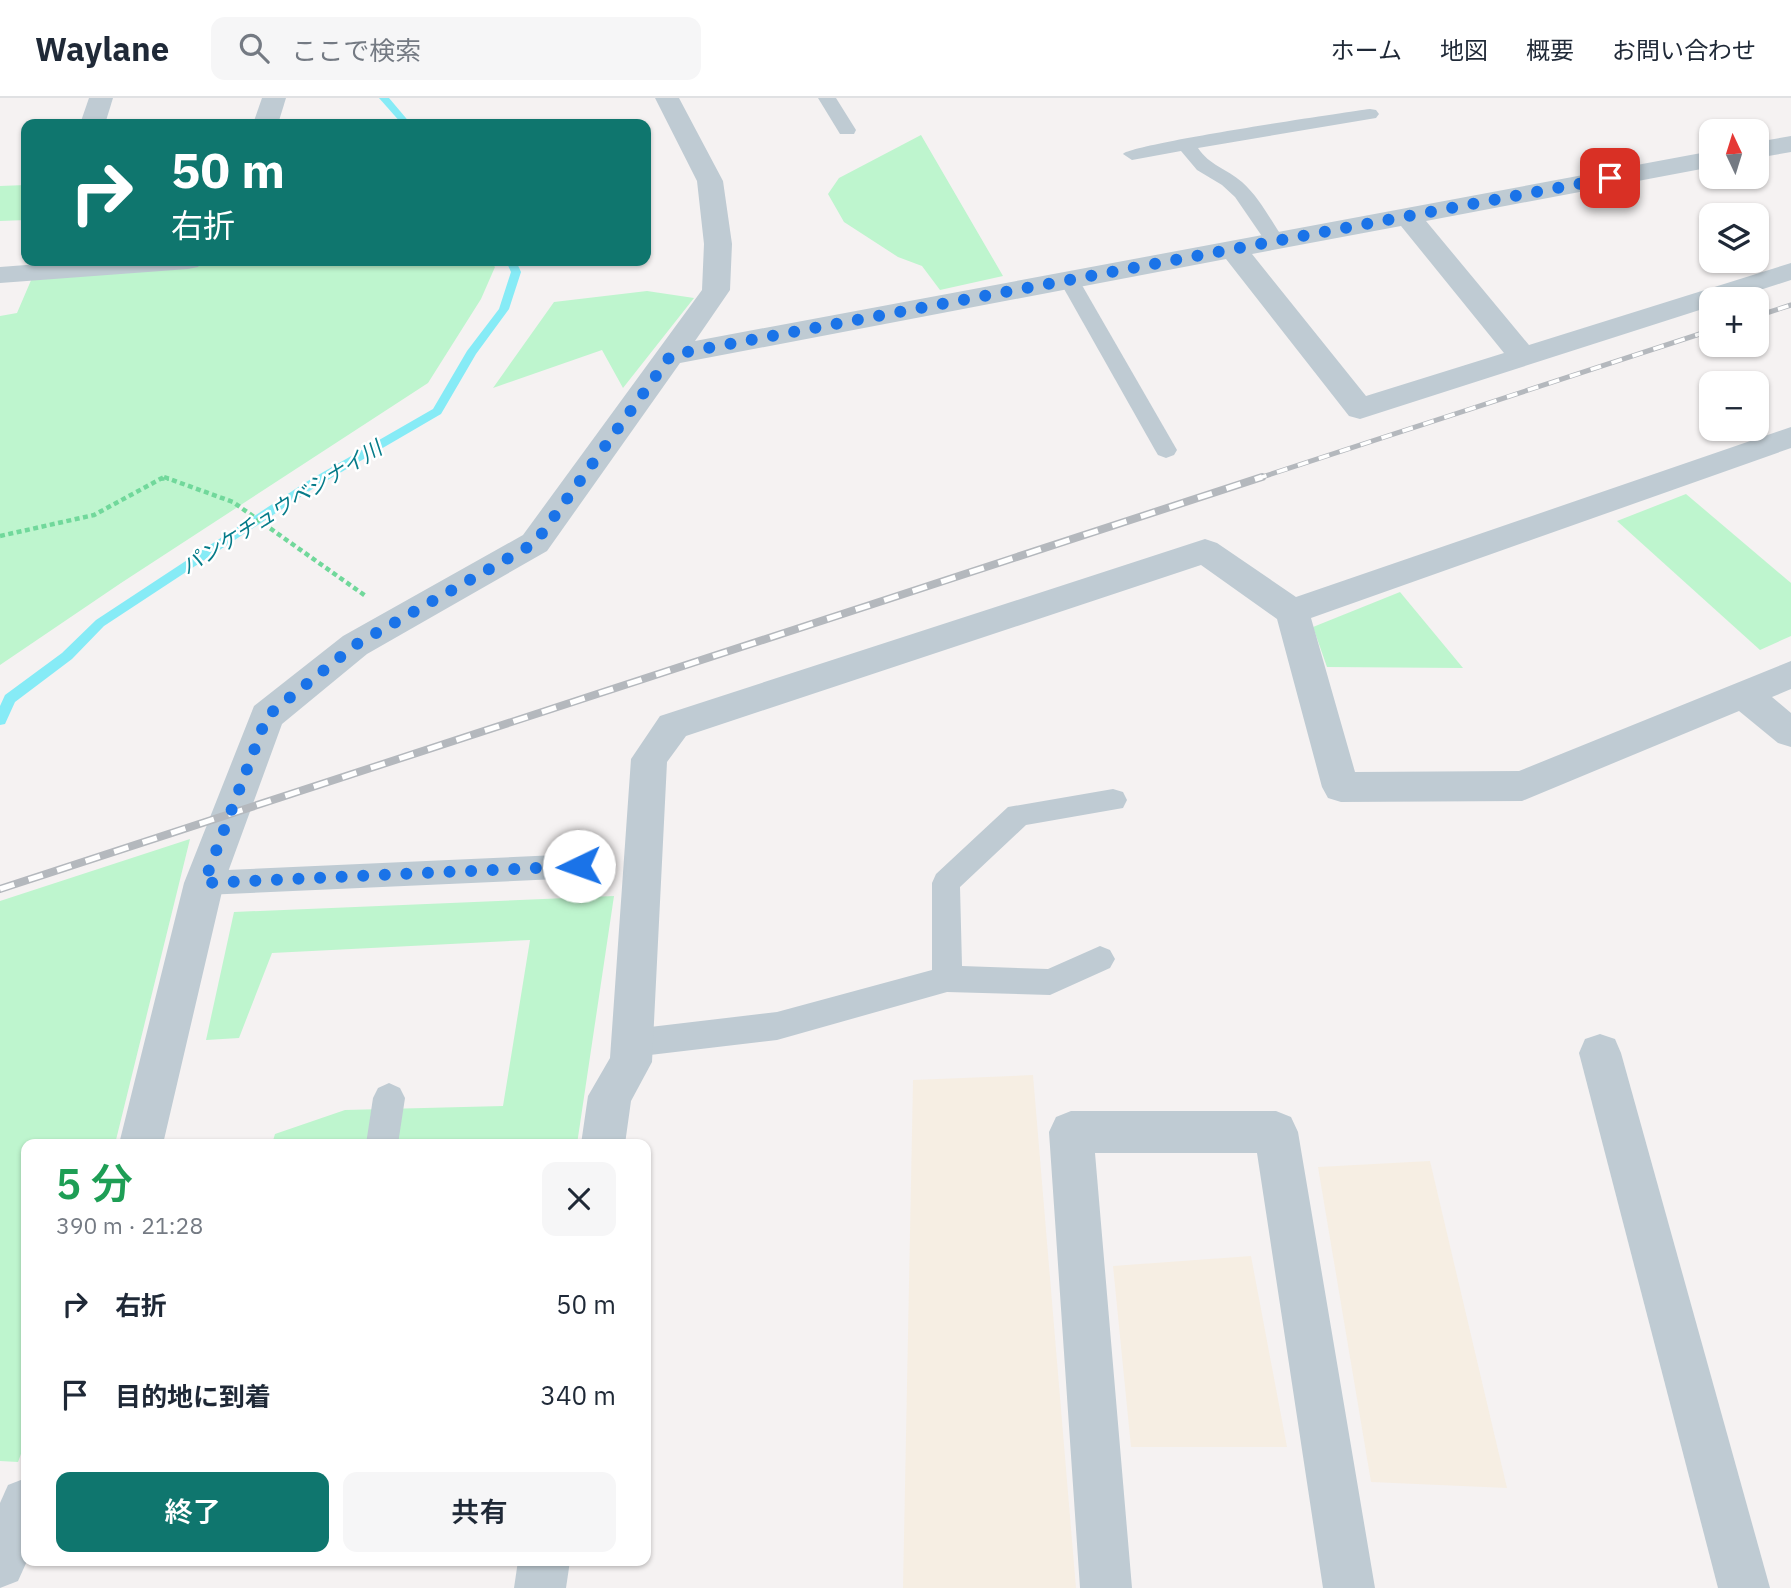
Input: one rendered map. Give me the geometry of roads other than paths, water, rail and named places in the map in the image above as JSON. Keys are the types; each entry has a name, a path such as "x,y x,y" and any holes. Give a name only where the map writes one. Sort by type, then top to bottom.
{"street":[{"path":"95,119 101,98"},
{"path":"268,119 274,98"},
{"path":"142,1139 204,883 267,716 355,645 535,543 716,290 718,244 710,181 667,98"},
{"path":"1769,148 1791,144"},
{"path":"671,355 1699,161"},
{"path":"1407,216 1523,357"},
{"path":"1233,249 1360,409 1791,271"},
{"path":"0,275 46,266"},
{"path":"1292,612 1791,437"},
{"path":"604,1139 610,1096 631,1062 649,760 673,726 1205,551 1292,612 1341,787 1522,786 1791,674"},
{"path":"1743,694 1791,733"},
{"path":"1600,1053 1744,1588"},
{"path":"1106,1588 1071,1132 1276,1132 1349,1588"},
{"path":"0,1563 21,1515"},
{"path":"540,1588 543,1566"}],"lane":[{"path":"827,98 847,130"},
{"path":"1132,154 1370,114"},
{"path":"1186,144 1193,159 1210,173 1235,186 1275,241"},
{"path":"1069,280 1166,450"},
{"path":"947,979 946,883 1018,815 1113,800"},
{"path":"204,883 579,866"},
{"path":"633,1043 777,1026 947,979 1050,982 1100,959"},
{"path":"383,1139 389,1098"}],"waterway":[{"name":"パンケチュウベシナイ川","path":"384,98 403,119"},
{"name":"パンケチュウベシナイ川","path":"0,720 10,699 67,656 100,623 310,485 437,411 471,353 504,309 516,272 513,266"}],"railway":[{"path":"1769,312 1791,305"},
{"path":"1256,479 1699,334"},
{"path":"0,889 1262,477"}]}
